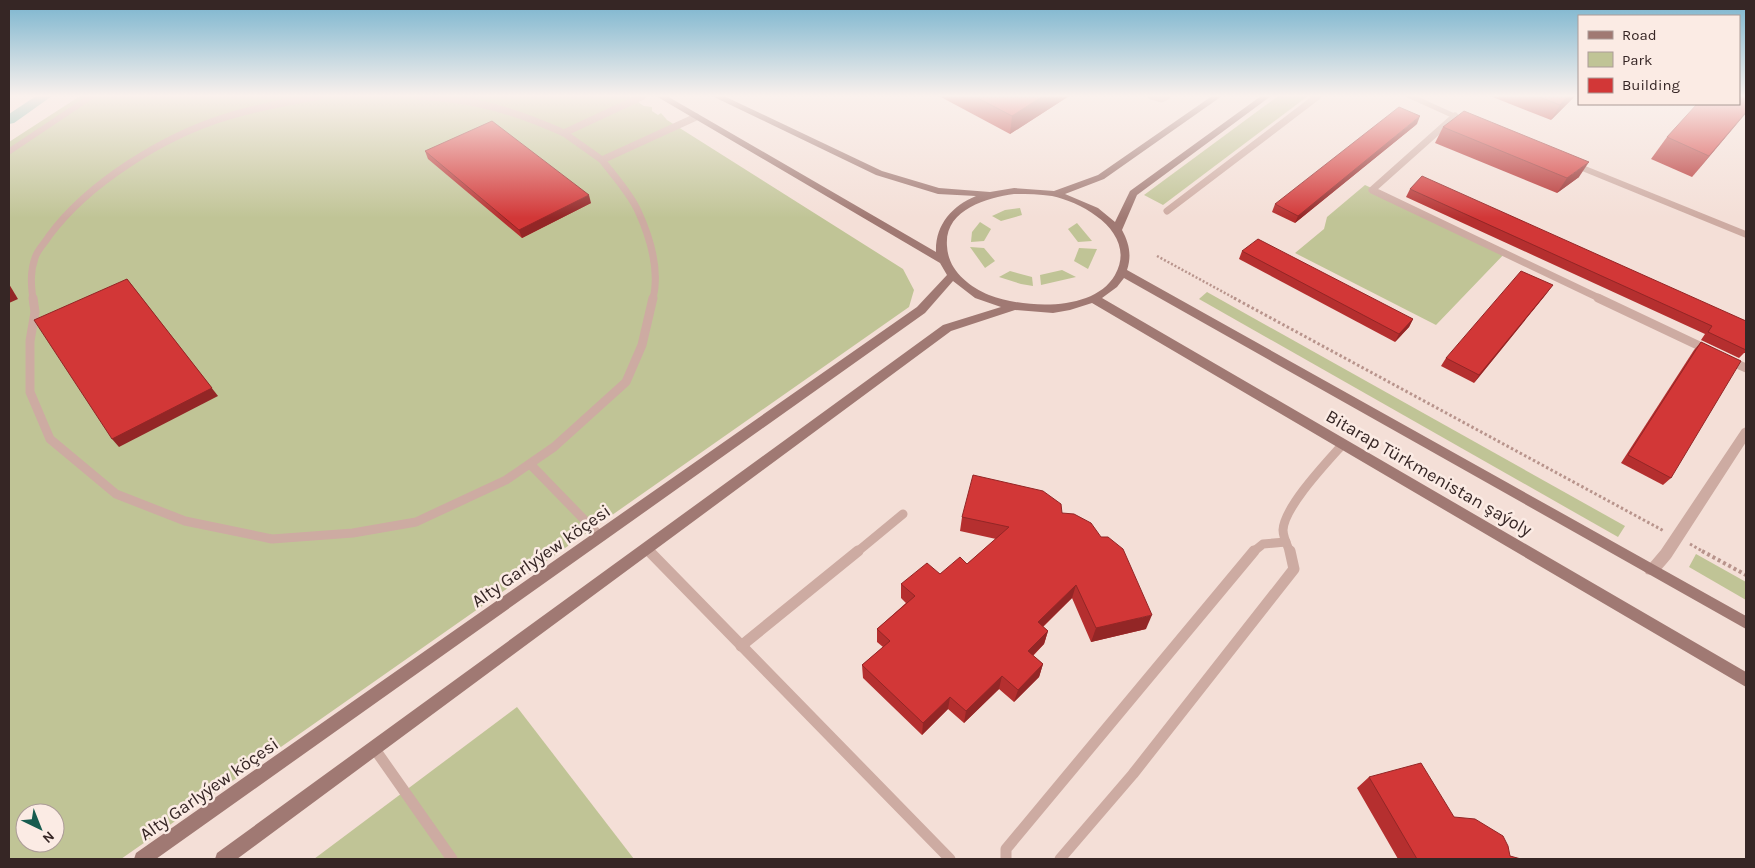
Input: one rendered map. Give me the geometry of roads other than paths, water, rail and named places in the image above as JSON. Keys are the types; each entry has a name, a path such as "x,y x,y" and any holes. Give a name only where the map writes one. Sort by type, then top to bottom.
{"main road":[{"path":"730,137 943,260"},
{"path":"801,137 879,174 938,191 994,194"},
{"path":"1055,194 1101,177 1160,137"},
{"path":"1117,229 1133,193 1211,137"},
{"path":"1034,191 1055,194 1080,202 1101,214 1117,229 1124,243 1126,257 1120,277 1103,294 1076,306 1046,310 1014,307 990,300 953,275 943,260 940,243 944,226 956,212 972,201 994,194 1034,191"},
{"name":"Bitarap Türkmenistan şaýoly","path":"1122,272 1746,624"},
{"name":"Alty Garlyýew köçesi","path":"142,859 921,310 953,275"},
{"name":"Bitarap Türkmenistan şaýoly","path":"1093,298 1746,680"},
{"path":"223,859 947,328 1014,307"}],"street":[{"path":"9,152 32,137"},
{"path":"1561,160 1746,235"},
{"path":"1651,570 1666,554 1746,432"}],"lane":[{"path":"177,137 129,163 92,192 58,224 36,256 30,281 35,312 30,341 30,392 50,439 116,494 185,521 272,539 353,533 416,522 506,480 554,448 626,382 642,345 655,291 653,252 638,210 602,160 569,137"},
{"path":"602,160 653,137"},
{"path":"1167,211 1265,137"},
{"path":"1432,137 1372,190 1746,368"},
{"path":"1060,859 1134,774 1294,569 1295,563 1283,531 1284,521 1308,486 1343,444"},
{"path":"530,464 601,537"},
{"path":"741,646 903,514"},
{"path":"1006,859 1006,849 1255,549 1263,544 1286,542"},
{"path":"647,549 950,859"},
{"path":"374,748 452,859"}]}
